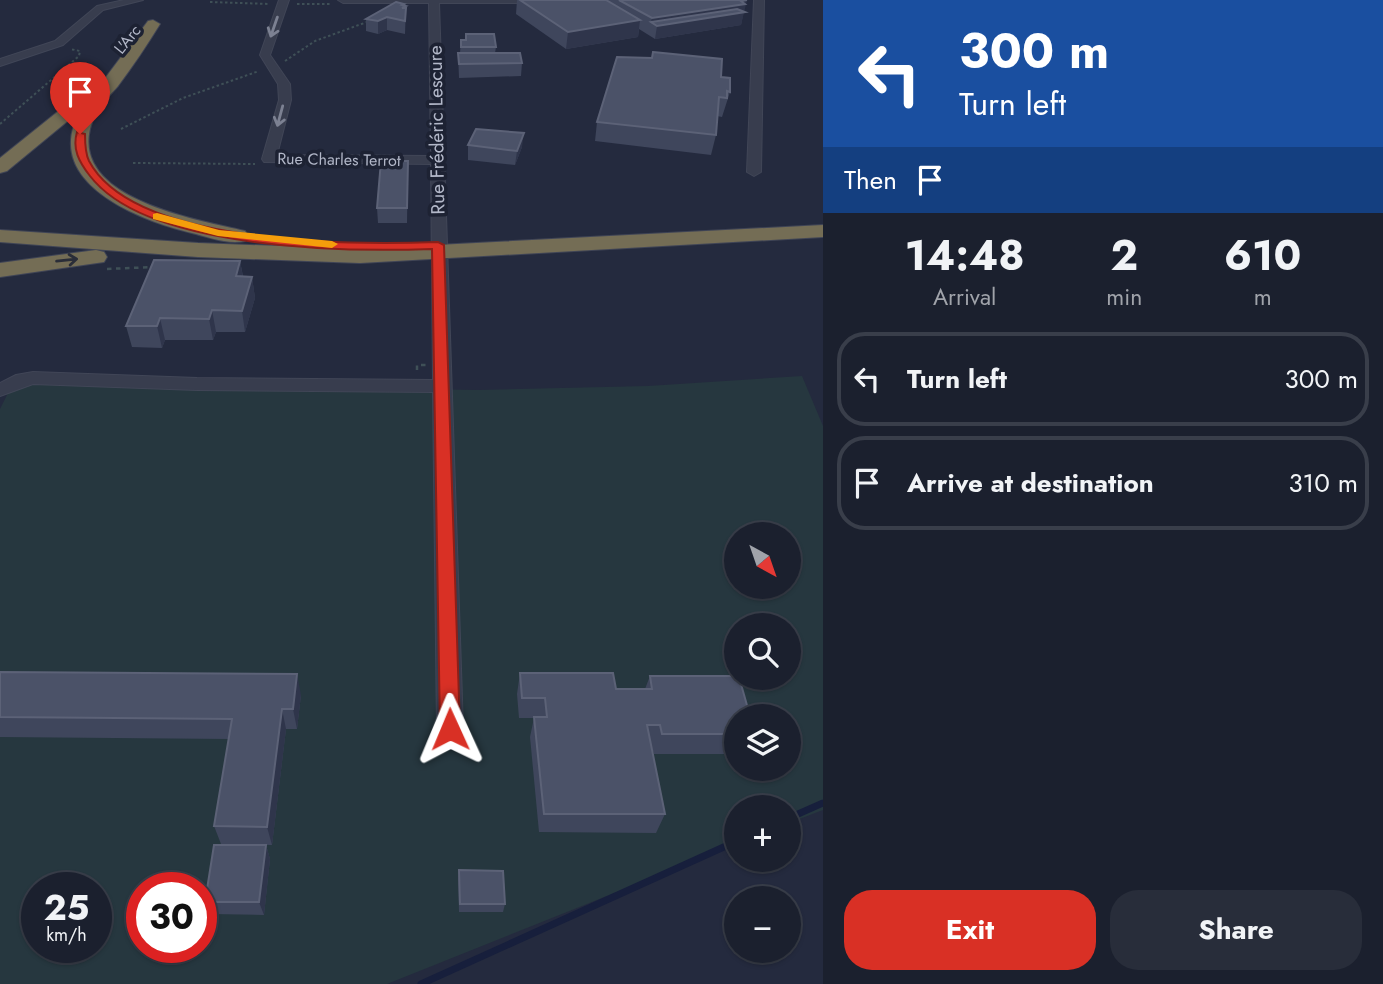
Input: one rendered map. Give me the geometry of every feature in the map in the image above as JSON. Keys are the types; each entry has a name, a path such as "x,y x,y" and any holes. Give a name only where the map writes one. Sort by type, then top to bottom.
{"highway":[{"name":"L'Arc","path":"0,155 55,112 96,74 156,11"},
{"name":"L'Arc","path":"0,167 93,92 156,11"},
{"path":"156,11 83,122 80,134 81,154 89,171 103,186 148,213 202,230 379,251"},
{"path":"0,270 69,259 116,256 429,250 527,241 748,232 823,224"},
{"path":"439,249 823,231"},
{"path":"0,233 232,247 379,251"},
{"path":"0,233 261,253"}],"street":[{"path":"0,62 59,43 95,10 138,0"},
{"name":"Rue Charles Terrot","path":"284,0 265,55 284,84 285,100 269,159 436,160"},
{"path":"343,0 528,0"},
{"name":"Rue Frédéric Lescure","path":"434,0 450,729"},
{"path":"754,172 759,0"},
{"path":"0,390 22,379 33,378 197,384 442,386"}],"path":[{"path":"0,124 62,74 80,54 75,49 47,48"}],"shaded area":[{"path":"802,376 823,426 823,810 801,818 801,795 724,795 724,849 387,984 0,984 0,409 9,391 25,384 44,383 478,390 648,386"}],"building":[{"path":"520,0 606,0 640,20 568,32"},
{"path":"619,0 747,0 741,1 745,4 652,18"},
{"path":"396,2 406,6 402,8 406,8 405,21 387,17 378,21 366,19"},
{"path":"737,9 745,12 657,26 651,22"},
{"path":"466,34 494,34 496,47 461,47 461,40 466,40"},
{"path":"653,52 722,59 721,77 730,78 730,92 727,91 727,98 719,97 716,135 597,122 617,57 652,58"},
{"path":"458,53 520,53 522,63 459,64"},
{"path":"476,129 524,133 517,151 468,145"},
{"path":"381,161 408,161 407,208 377,208"},
{"path":"154,260 240,261 236,276 252,277 242,311 212,310 209,319 160,318 157,326 126,326"},
{"path":"0,672 297,674 293,709 282,709 267,827 214,826 232,719 0,717"},
{"path":"520,673 613,673 616,689 652,689 650,676 724,676 724,690 743,690 747,704 724,704 724,734 662,734 660,725 647,725 665,814 544,814 534,717 547,717 545,698 522,698"},
{"path":"214,845 266,845 259,902 217,902 217,872 210,872"},
{"path":"459,870 503,871 505,904 460,904"}],"waterway":[{"path":"801,813 823,803"},
{"path":"421,984 724,847"}],"slow traffic":[{"path":"157,216 218,233 279,241 332,244"}],"route":[{"path":"80,134 81,154 89,171 103,186 132,205 172,221 218,233 279,241 380,247 438,245 450,729"}]}
